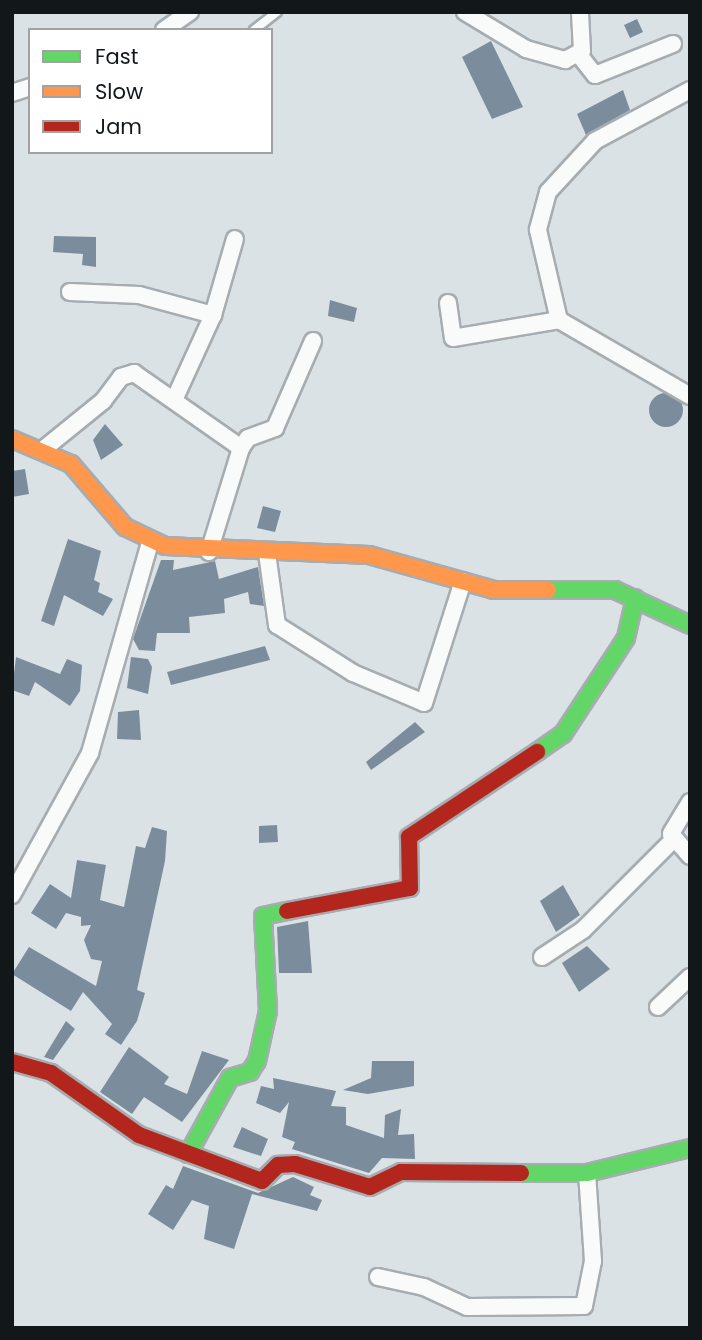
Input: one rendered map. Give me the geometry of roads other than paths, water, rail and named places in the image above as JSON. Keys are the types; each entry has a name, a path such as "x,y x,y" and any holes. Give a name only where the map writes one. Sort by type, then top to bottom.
{"street":[{"path":"167,28 190,12"},
{"path":"465,12 548,59 580,56"},
{"path":"580,12 580,56 595,75 673,44"},
{"path":"559,320 538,230 548,192 602,135 664,109 690,90"},
{"path":"175,397 213,315 235,239"},
{"path":"70,292 139,295 213,315"},
{"path":"448,303 453,338 559,320 690,396"},
{"path":"209,552 241,448 248,438 275,428 313,341"},
{"path":"45,448 127,373 175,397 241,448"},
{"path":"12,439 45,448 101,494 125,527 150,542 209,552 369,555 505,591 601,589 635,598 690,625"},
{"path":"12,895 90,753 150,542"},
{"path":"267,553 277,625 353,673 424,703 463,581"},
{"path":"188,1154 230,1078 250,1072 257,1061 268,1011 263,916 410,888 409,837 563,734 626,638 635,598"},
{"path":"542,957 583,930 673,841 673,822 690,802"},
{"path":"673,841 690,856"},
{"path":"658,1007 690,977"},
{"path":"12,1062 39,1067 115,1123 262,1181 278,1165 295,1164 370,1186 401,1172 587,1173 690,1148"},
{"path":"378,1277 424,1287 467,1307 584,1306 593,1261 587,1173"}],"lane":[{"path":"256,28 276,12"}]}
